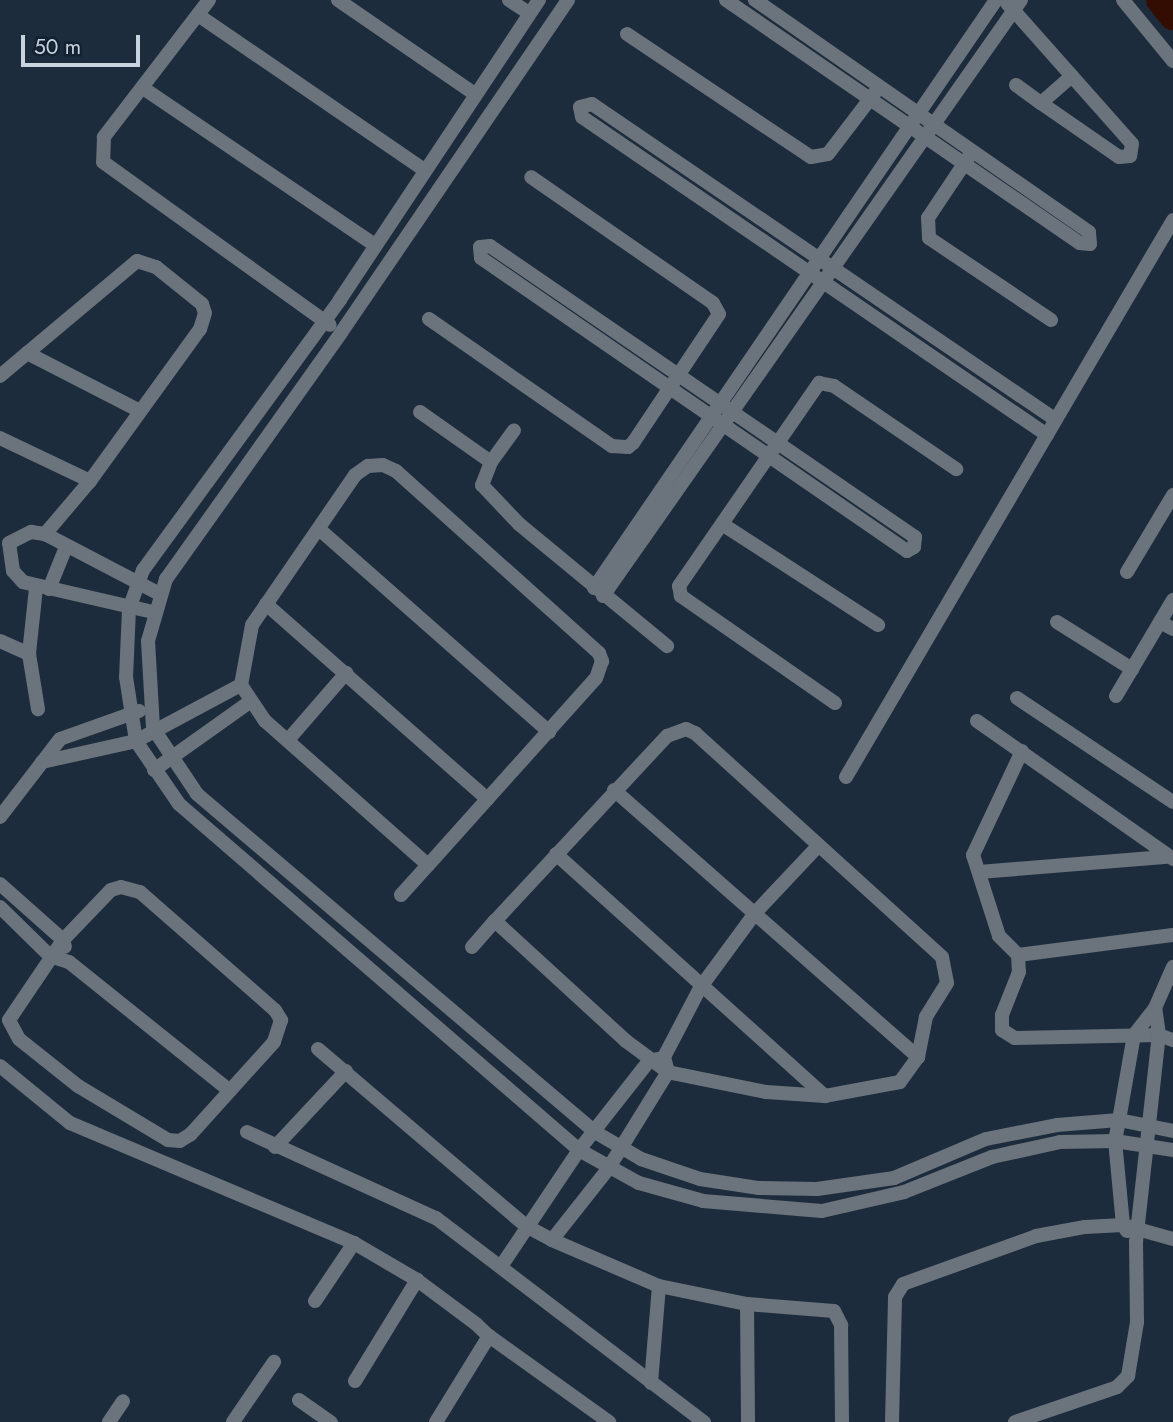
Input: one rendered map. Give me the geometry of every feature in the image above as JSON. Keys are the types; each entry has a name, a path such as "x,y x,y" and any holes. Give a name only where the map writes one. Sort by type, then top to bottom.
{"street":[{"path":"209,0 104,137 103,163 341,333"},
{"path":"338,0 475,94"},
{"path":"509,0 529,13"},
{"path":"539,0 373,244 340,300 215,469 136,584 129,609 126,677 136,741 179,804 579,1150 608,1169 703,1201 775,1210 822,1211 874,1199 992,1157 1060,1143 1115,1141 1173,1150"},
{"path":"568,0 341,333 233,482 160,594 153,612 146,674 153,728 173,754 197,794 394,964 595,1132 620,1149 700,1179 759,1188 817,1189 894,1178 986,1139 1056,1125 1119,1121 1152,1124 1173,1131"},
{"path":"726,0 756,20 875,93 933,122 1089,232 1090,244 1080,243 911,127 875,93 760,4 756,20"},
{"path":"598,592 719,404 996,0"},
{"path":"1123,0 1173,61"},
{"path":"598,592 725,426 1013,2 1072,76 1132,144 1130,156 1119,157 1016,85"},
{"path":"198,15 423,169"},
{"path":"627,34 811,157 828,154 875,93"},
{"path":"508,46 528,59"},
{"path":"494,67 514,80"},
{"path":"1041,103 1072,76"},
{"path":"143,88 373,244"},
{"path":"690,181 582,117 580,107 592,104 690,181 930,346 1047,435"},
{"path":"973,151 929,218 929,238 1051,320"},
{"path":"429,319 612,446 633,443 716,323 719,314 713,303 531,177"},
{"path":"846,777 1173,220"},
{"path":"490,246 568,298 915,537 914,547 907,551 710,418 481,258 480,247 490,246"},
{"path":"0,376 126,266 146,262 202,304 205,313 200,329 90,481 45,534"},
{"path":"558,312 568,298"},
{"path":"340,300 356,311"},
{"path":"930,346 1056,420"},
{"path":"27,353 140,411"},
{"path":"282,379 299,390"},
{"path":"835,703 678,592 812,389 826,382 956,469"},
{"path":"420,412 491,462"},
{"path":"514,430 482,478 488,493 598,592 667,646"},
{"path":"0,438 90,481"},
{"path":"401,895 549,733 596,678 602,661 599,653 396,471 369,466 355,475 266,604 248,637 241,685 251,701 288,740 428,865"},
{"path":"215,469 233,482"},
{"path":"1127,572 1173,495"},
{"path":"864,522 874,509"},
{"path":"722,524 878,625"},
{"path":"320,529 549,733"},
{"path":"153,612 129,609 42,588 13,571 4,541 31,532 45,534 136,584 160,594"},
{"path":"38,709 29,654 42,588 66,547"},
{"path":"1116,696 1132,668 1167,626 1173,600"},
{"path":"266,604 487,799"},
{"path":"1057,622 1132,668"},
{"path":"0,640 29,654"},
{"path":"288,740 346,673"},
{"path":"43,762 136,741 153,728 241,685"},
{"path":"1017,698 1173,802"},
{"path":"154,770 251,701"},
{"path":"0,817 60,739 131,713 151,709"},
{"path":"977,721 1023,751 1170,858"},
{"path":"472,947 495,921 614,790 667,736 686,729 942,957 947,968 947,983 926,1017 918,1057 900,1082 825,1096 766,1093 668,1072 495,921"},
{"path":"1023,751 975,843 979,872 999,936 1018,955 1016,987 999,1025 1008,1036 1158,1035 1173,1040"},
{"path":"614,790 918,1057"},
{"path":"502,1265 579,1150 656,1059 700,988 755,913 819,845"},
{"path":"556,854 700,988 825,1096"},
{"path":"979,872 1170,858"},
{"path":"0,884 63,940 69,962"},
{"path":"131,887 275,1010 281,1031 230,1091 180,1141 168,1140 78,1086 19,1039 9,1020 50,956 111,890 131,887"},
{"path":"0,907 50,956 69,962 230,1091"},
{"path":"1018,955 1173,935"},
{"path":"381,979 394,964"},
{"path":"1123,1225 1115,1141 1134,1035 1155,1008 1173,967"},
{"path":"1014,1422 1125,1382 1137,1322 1138,1235 1152,1124 1158,1035 1155,1008"},
{"path":"318,1049 526,1226 552,1240 659,1286 747,1304 825,1309 840,1316 842,1422"},
{"path":"0,1066 29,1094 70,1123 354,1243 417,1280 489,1336 609,1422"},
{"path":"275,1147 346,1071"},
{"path":"552,1240 608,1169 668,1072"},
{"path":"247,1132 275,1147 413,1205 502,1265 704,1422"},
{"path":"892,1422 895,1297 902,1284 1036,1236 1123,1225 1138,1235 1173,1238"},
{"path":"315,1301 354,1243"},
{"path":"355,1381 417,1280"},
{"path":"651,1383 659,1286"},
{"path":"747,1304 748,1422"},
{"path":"436,1422 489,1336"},
{"path":"233,1422 274,1362"},
{"path":"299,1400 331,1422"},
{"path":"109,1422 123,1401"}],"waterway":[{"path":"1160,0 1173,16"}]}
